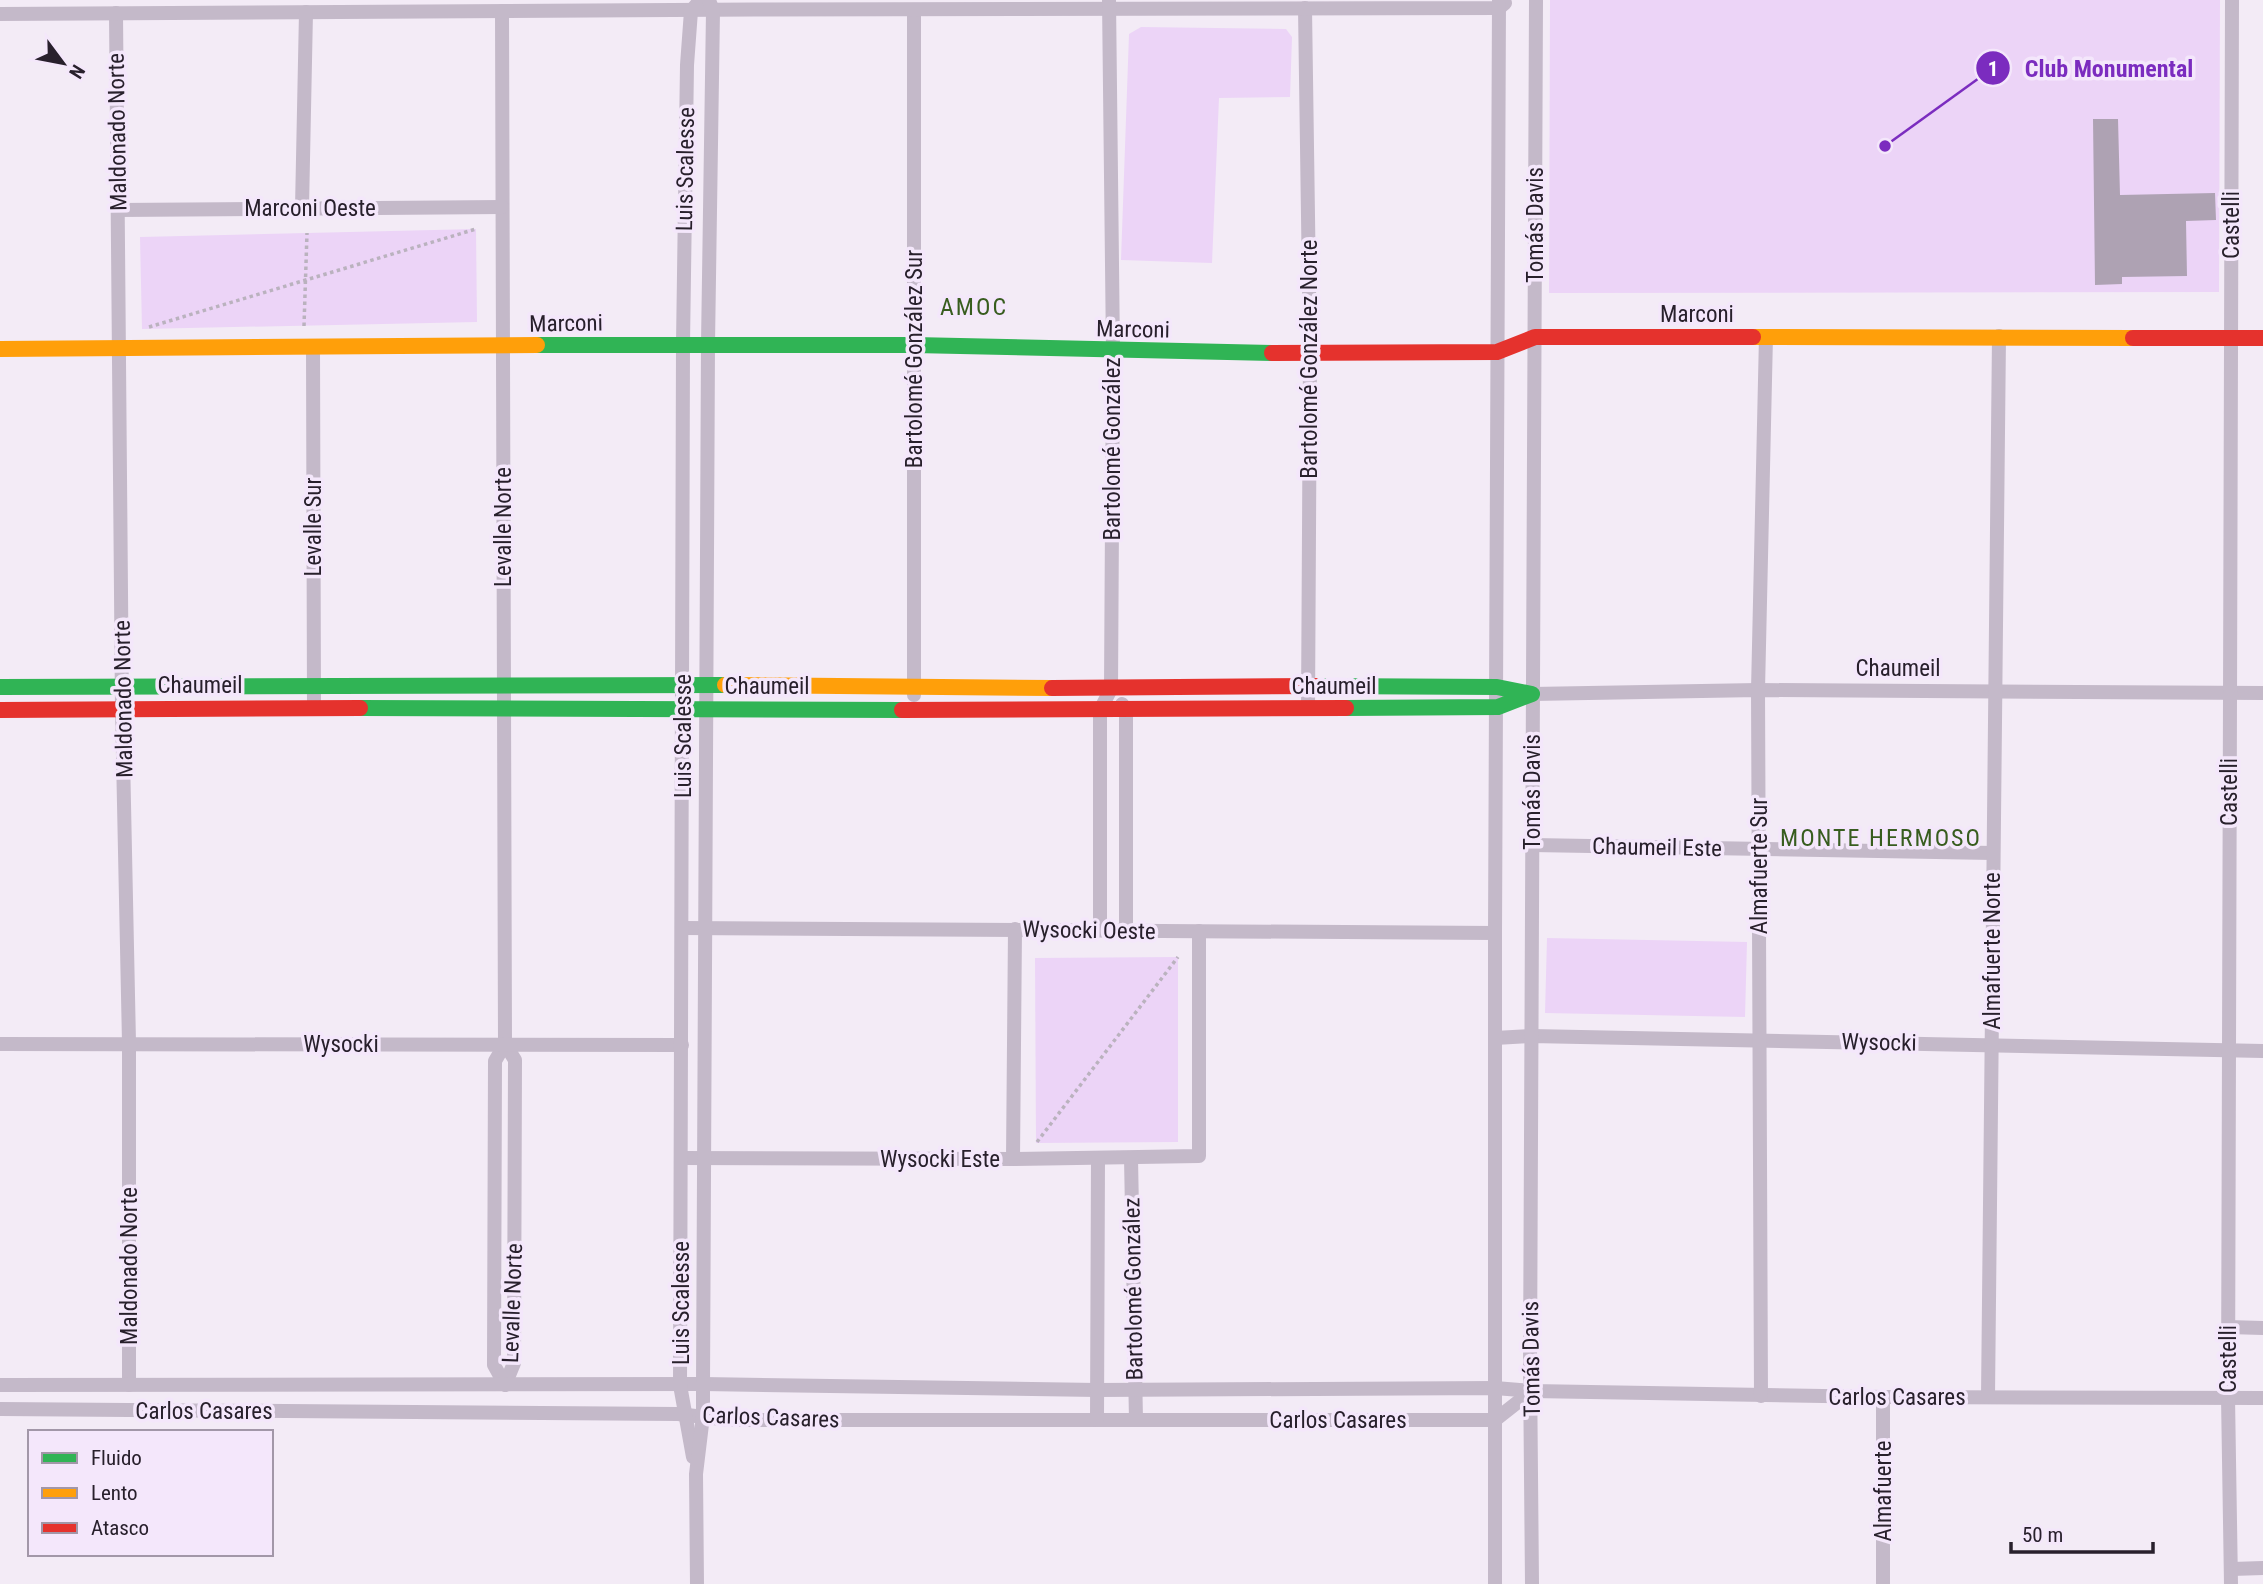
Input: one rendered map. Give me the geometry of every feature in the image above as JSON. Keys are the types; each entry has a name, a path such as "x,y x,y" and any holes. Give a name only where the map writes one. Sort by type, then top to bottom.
{"street":[{"name":"Tomás Davis","path":"1532,1584 1531,1036 1536,0"},
{"name":"Castelli","path":"2231,1584 2228,1328 2232,0"},
{"name":"Tomás Davis","path":"1495,1584 1497,352 1502,3"},
{"path":"0,14 502,11 696,5 914,11 1109,4 1305,9 1502,3"},
{"name":"Bartolomé González","path":"1100,930 1100,710 1111,689 1113,352 1109,4"},
{"name":"Luis Scalesse","path":"696,5 687,65 683,344 680,1385 696,1474"},
{"name":"Luis Scalesse","path":"697,1584 696,1474 703,1416 711,5"},
{"name":"Bartolomé González Norte","path":"1305,9 1311,354 1308,709"},
{"name":"Levalle Norte","path":"502,11 505,1044 495,1061 494,1365 505,1385"},
{"name":"Bartolomé González Sur","path":"914,11 915,708"},
{"path":"302,208 306,12"},
{"name":"Maldonado Norte","path":"116,13 122,708 129,1044 129,1385"},
{"name":"Marconi Oeste","path":"118,210 502,207"},
{"name":"Almafuerte Norte","path":"1987,1397 1999,336"},
{"name":"Marconi","path":"0,349 708,344 914,345 1113,352 1311,354 1497,352 1535,337 2263,338"},
{"name":"Almafuerte Sur","path":"1761,1396 1758,690 1766,337"},
{"name":"Levalle Sur","path":"313,347 314,708"},
{"name":"Chaumeil","path":"0,687 708,685 1111,689 1308,686 1497,687 1532,694 1758,690 2263,693"},
{"path":"1111,689 1126,710 1126,930"},
{"name":"Chaumeil","path":"0,710 1308,709 1498,707 1532,694"},
{"name":"Chaumeil Este","path":"1532,845 1993,853"},
{"name":"Wysocki Oeste","path":"683,928 1495,933"},
{"path":"1013,1159 1015,929"},
{"name":"Wysocki Este","path":"681,1158 1013,1159 1199,1156 1199,931"},
{"name":"Wysocki","path":"1495,1038 1531,1036 2263,1051"},
{"name":"Wysocki","path":"0,1044 682,1045"},
{"name":"Bartolomé González","path":"1097,1420 1098,1158"},
{"name":"Bartolomé González","path":"1131,1158 1136,1420"},
{"path":"2228,1328 2263,1328"},
{"name":"Carlos Casares","path":"0,1385 703,1384 1097,1390 1494,1388 1761,1396 2263,1398"},
{"path":"1495,1420 1532,1391"},
{"name":"Almafuerte","path":"1882,1584 1883,1397"},
{"name":"Carlos Casares","path":"0,1409 687,1415 731,1420 1495,1420"},
{"path":"2232,1569 2263,1568"}],"path":[{"path":"142,329 476,229"},
{"path":"304,326 307,233"},
{"path":"1036,1143 1178,957"}],"shaded area":[{"path":"1550,0 2220,0 2219,292 1549,293"},
{"path":"1141,27 1286,29 1292,37 1290,97 1219,98 1212,263 1121,260 1129,34"},
{"path":"476,229 477,322 142,329 140,237"},
{"path":"1547,938 1747,942 1745,1017 1545,1013"},
{"path":"1178,957 1178,1142 1036,1143 1035,958"}],"building":[{"path":"2093,119 2118,119 2120,195 2215,193 2216,220 2186,221 2187,276 2122,277 2122,284 2095,285"}],"traffic: fast":[{"path":"537,345 914,345 1272,353"},
{"path":"0,687 725,685"},
{"path":"1319,686 1497,687 1532,694 1498,707 1346,708"},
{"path":"360,708 902,710"}],"traffic: slow":[{"path":"1753,337 2133,338"},
{"path":"0,349 537,345"},
{"path":"725,685 1052,688"}],"traffic: jam":[{"path":"1272,353 1497,352 1535,337 1753,337"},
{"path":"2133,338 2263,338"},
{"path":"1052,688 1319,686"},
{"path":"0,710 360,708"},
{"path":"902,710 1346,708"}],"place":[{"name":"Club Monumental","path":"1885,146"}],"district":[{"name":"AMOC","path":"974,307"},
{"name":"MONTE HERMOSO","path":"1881,838"}]}
